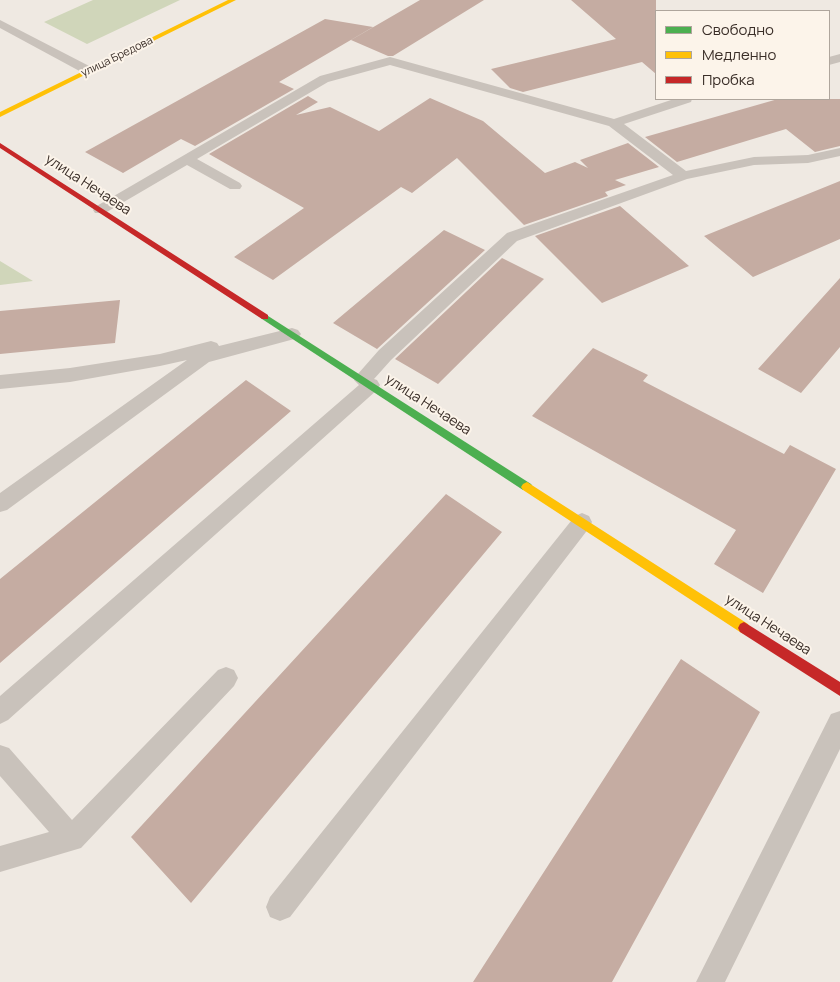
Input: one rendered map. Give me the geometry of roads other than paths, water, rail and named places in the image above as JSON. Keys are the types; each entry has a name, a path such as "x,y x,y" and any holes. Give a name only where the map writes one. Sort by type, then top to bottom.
{"street":[{"name":"улица Бредова","path":"0,115 233,0"},
{"name":"улица Нечаева","path":"0,145 840,690"}],"lane":[{"path":"0,23 89,71"},
{"path":"100,210 324,79 390,61 614,123 682,176"},
{"path":"614,123 683,100"},
{"path":"0,712 367,383 385,355 512,237 682,176 754,161 808,159 840,152"},
{"path":"186,159 235,186"},
{"path":"0,382 79,373 160,360 213,346 292,334"},
{"path":"0,504 203,358 292,334"},
{"path":"280,907 582,522"},
{"path":"0,859 72,839 226,678"},
{"path":"710,982 840,723"},
{"path":"0,758 72,839"}]}
